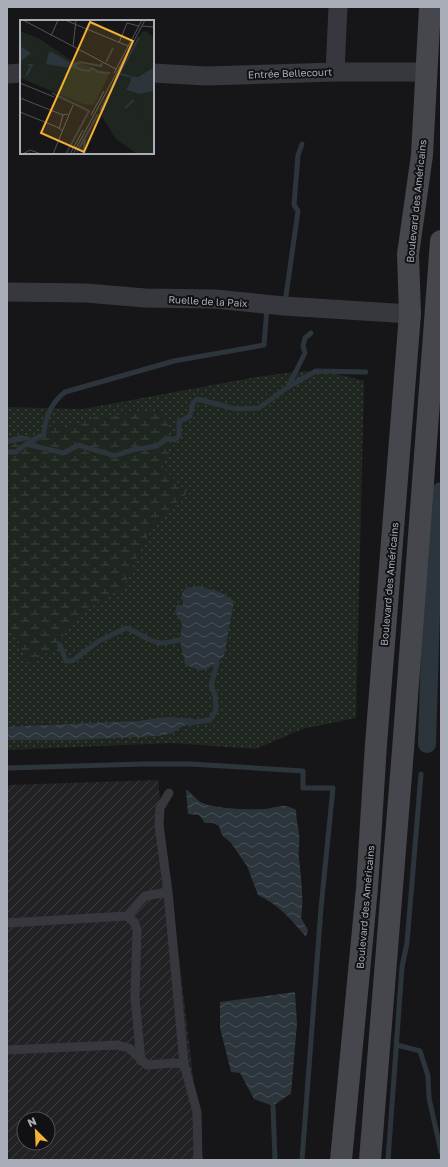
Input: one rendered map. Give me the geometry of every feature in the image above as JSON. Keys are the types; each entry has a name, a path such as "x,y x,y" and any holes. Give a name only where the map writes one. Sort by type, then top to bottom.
{"main road":[{"name":"Boulevard des Américains","path":"341,1160 368,880 376,744 410,314 408,254 422,155 430,7"},
{"path":"370,1160 404,750 441,241"}],"street":[{"path":"335,72 338,7"},
{"name":"Entrée Bellecourt","path":"154,73 206,76 335,72 426,72"},
{"path":"7,74 20,73"},
{"name":"Ruelle de la Paix","path":"7,292 86,293 144,298 215,299 284,306 410,314"}],"lane":[{"path":"169,794 160,808 159,825 168,892 184,1064 197,1112 198,1160"},
{"path":"127,916 145,896 168,892"},
{"path":"7,923 127,916 134,922 137,930 135,998 141,1061"},
{"path":"7,1050 117,1045 129,1048 141,1061 147,1065 174,1063 184,1064"}],"shaded area":[{"path":"158,780 203,1160 7,1160 7,785"}],"green space":[{"path":"303,371 326,371 364,381 356,718 302,729 256,749 171,743 7,750 7,407 83,409 256,377"},
{"path":"156,411 165,415 169,427 164,440 170,453 162,466 187,493 152,525 123,588 87,608 65,629 60,645 27,664 20,645 7,629 7,444 24,441 54,424 65,428 96,417"}],"water":[{"path":"21,435 31,438 24,441 7,444 7,439"},
{"path":"198,586 220,592 234,601 224,656 210,668 202,670 185,664 180,640 182,623 175,612 177,605 183,605 182,593 186,588"},
{"path":"167,717 194,719 196,723 183,726 172,733 157,736 72,740 7,740 7,727 137,721"},
{"path":"186,789 199,801 212,806 264,809 288,806 296,810 302,889 301,918 308,930 306,937 284,913 272,903 258,895 247,866 231,843 222,835 219,826 213,823 205,823 199,815 188,814"},
{"path":"295,992 297,1024 291,1093 273,1106 254,1099 240,1073 231,1072 220,1028 220,1002"}],"waterway":[{"path":"285,303 298,211 294,205 298,155 302,144"},
{"path":"26,444 44,434 47,416 52,406 65,392 174,361 264,345 267,308"},
{"path":"288,387 305,353 303,346 305,338 311,333"},
{"path":"7,452 16,452 26,444 63,453 79,445 114,456 132,450 157,446 168,438 174,440 179,436 179,422 190,416 193,403 197,399 236,409 259,408 288,387 316,371 366,372"},
{"path":"427,744 432,579 441,491"},
{"path":"60,645 66,661 72,661 99,641 126,628 156,642 163,643 180,640"},
{"path":"189,723 210,720 216,710 215,695 211,686 217,663"},
{"path":"7,768 191,764 303,771 303,788 333,788 321,908 302,1160"},
{"path":"388,1160 402,967 407,943 421,774"},
{"path":"397,1045 420,1051 428,1076 429,1098 441,1152"},
{"path":"273,1106 275,1160"}]}
